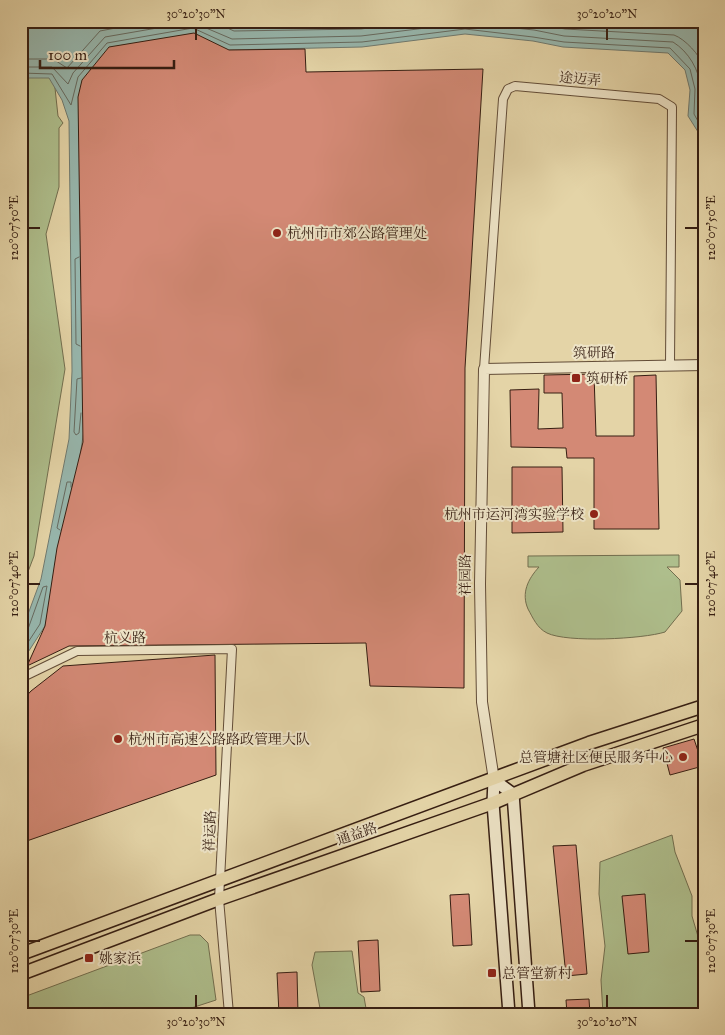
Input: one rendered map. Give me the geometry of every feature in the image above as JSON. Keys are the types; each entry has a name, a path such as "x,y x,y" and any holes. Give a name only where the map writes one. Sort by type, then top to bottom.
{"main road":[{"name":"通益路","path":"21,954 590,743 704,706"},
{"name":"通益路","path":"21,974 219,899 492,802 582,765 704,725"},
{"path":"494,780 512,794 529,1014"},
{"name":"祥园路","path":"494,780 492,802 509,1014"}],"street":[{"name":"途迈弄","path":"484,369 503,99 508,89 515,86 659,99 672,107 670,365"},
{"name":"筑研路","path":"484,369 704,365"},
{"name":"祥园路","path":"484,369 480,584 482,692 494,780"},
{"name":"杭义路","path":"23,678 77,651 232,649"},
{"name":"祥运路","path":"229,1014 219,899 232,649"}],"green space":[{"path":"47,56 55,88 58,116 63,123 59,128 59,187 46,234 65,369 34,556 21,590 21,61"},
{"path":"679,555 679,567 667,567 680,580 682,611 665,632 640,637 605,639 557,636 547,633 541,628 528,609 525,597 527,586 539,567 528,567 528,556"},
{"path":"672,835 675,852 692,896 692,916 704,957 704,1014 603,1014 601,980 605,946 599,894 600,862"},
{"path":"190,935 200,935 208,943 216,1000 173,1014 21,1014 21,998"},
{"path":"352,951 358,993 364,997 367,1014 321,1014 312,965 315,952"}],"water":[{"path":"21,21 704,21 704,662 701,659 700,135 688,116 690,90 685,70 668,53 563,47 533,41 465,34 362,47 229,50 87,409 73,504 45,626 21,663 21,633 41,579 69,439 72,371 69,121 62,100 49,78 21,78"}],"building":[{"name":"杭州市市郊公路管理处","path":"194,33 229,50 305,49 306,72 483,69 465,368 464,688 370,686 366,643 69,646 27,666 45,626 57,548 83,442 78,97 82,80 109,47"},
{"path":"594,374 596,436 634,436 634,376 656,375 659,529 594,529 594,458 567,458 566,448 511,447 510,390 539,389 538,429 563,428 562,393 544,393 544,375"},
{"path":"512,467 562,467 563,532 512,533"},
{"name":"杭州市高速公路路政管理大队","path":"215,655 216,775 21,843 21,702 31,691 63,666"},
{"name":"总管塘社区便民服务中心","path":"694,739 703,766 670,775 663,748"},
{"path":"576,845 587,974 566,976 553,846"},
{"path":"469,894 472,945 453,946 450,895"},
{"path":"645,894 649,952 628,954 622,896"},
{"path":"378,940 380,991 361,992 358,941"},
{"path":"297,972 298,1014 279,1014 277,973"},
{"path":"589,999 590,1014 567,1014 566,1000"}],"place":[{"name":"杭州市市郊公路管理处","path":"277,233"},
{"name":"筑研桥","path":"576,378"},
{"name":"杭州市运河湾实验学校","path":"594,514"},
{"name":"杭州市高速公路路政管理大队","path":"118,739"},
{"name":"总管塘社区便民服务中心","path":"683,757"},
{"name":"姚家浜","path":"89,958"},
{"name":"总管堂新村","path":"492,973"}]}
